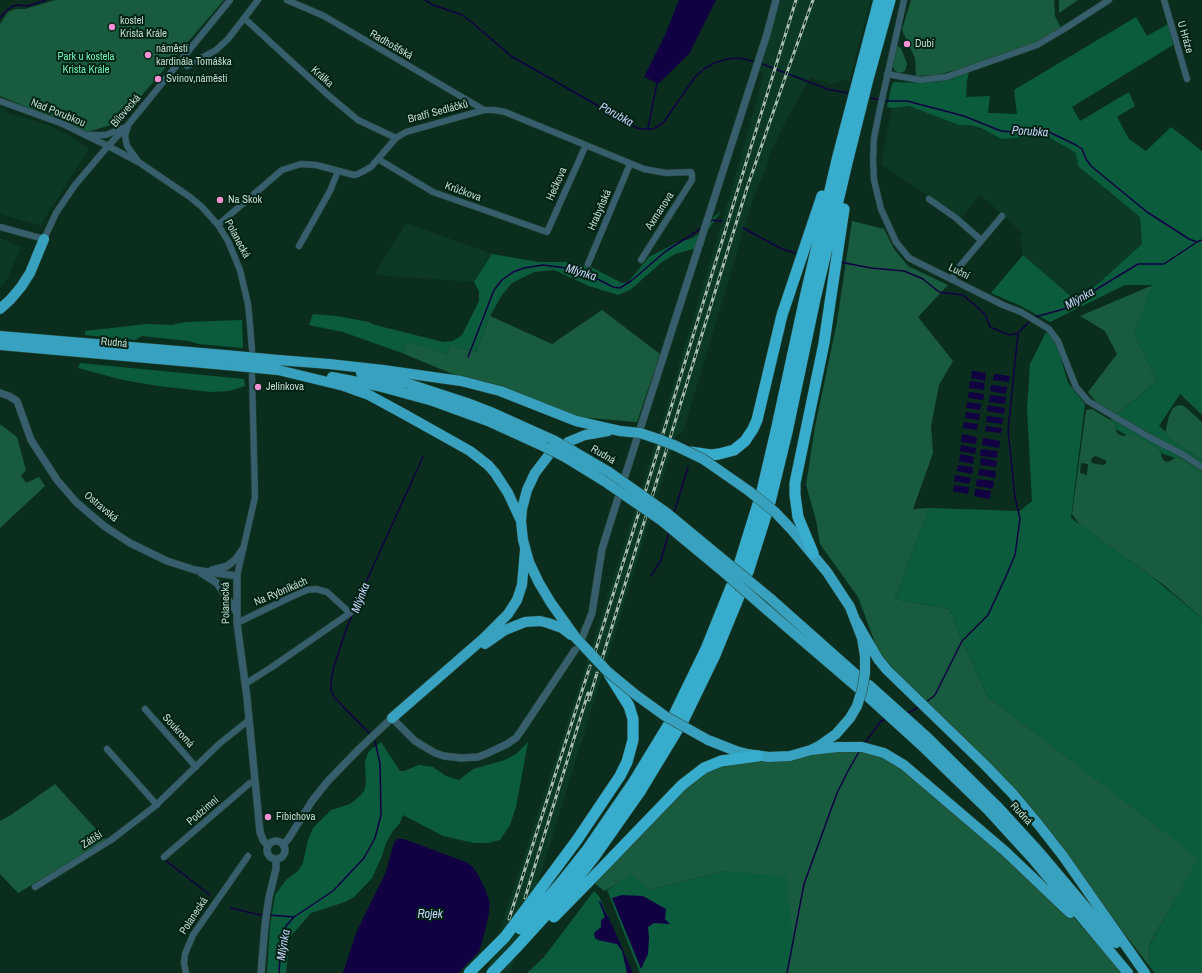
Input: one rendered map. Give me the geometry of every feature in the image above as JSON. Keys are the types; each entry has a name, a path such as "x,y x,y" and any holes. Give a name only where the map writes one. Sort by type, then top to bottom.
{"highway":[{"path":"748,572 769,507 787,432 879,0"},
{"path":"863,78 890,0"},
{"path":"796,527 796,469 818,374 829,314 844,210 859,137 855,113"},
{"path":"685,450 711,455 719,454 734,450 749,436 757,420 782,315 819,207 834,153 855,113"},
{"path":"739,564 760,499 805,298 855,113"},
{"path":"0,309 21,287 30,273 44,239"},
{"name":"Rudná","path":"0,336 225,360"},
{"name":"Rudná","path":"0,345 225,360"},
{"path":"225,360 278,365 329,364 461,381 500,391 576,421 658,438 685,450 714,466 796,527 834,581 850,607 862,638 865,656 865,673 857,706 850,718 842,727 828,740 811,750"},
{"path":"278,365 369,395 470,451 495,473 508,493 521,521"},
{"name":"Rudná","path":"278,365 351,371 437,392 493,413 570,447 727,574 858,688"},
{"name":"Rudná","path":"278,365 405,393 433,401 482,419 546,452 564,457 606,476 668,513 770,599 860,678"},
{"path":"570,447 595,433 620,431"},
{"path":"392,718 496,627 513,607 522,585 525,550 521,521 524,500 530,481 546,452"},
{"path":"525,550 539,583 564,627"},
{"path":"676,722 731,587"},
{"path":"492,973 551,910 591,854 641,790 676,722 715,655 740,594"},
{"path":"436,680 500,634 518,624 540,621 564,627 579,638 607,672 629,706 634,728 633,740 627,762 616,782 577,840 505,937 469,973"},
{"path":"856,621 886,670 1012,793 1038,824 1077,875 1145,973"},
{"path":"607,672 650,706 681,726 708,740 736,751 758,756"},
{"name":"Rudná","path":"869,685 933,742 997,806 1040,853 1141,973"},
{"name":"Rudná","path":"866,695 989,811 1032,858 1128,973"},
{"path":"496,973 501,971 682,785 704,768 721,761 758,756 790,756 811,750 845,747 862,747 884,753 904,765 1006,852 1068,911 1097,944 1105,946"},
{"path":"476,973 514,936 560,884 591,854"}],"street":[{"name":"Bílovecká","path":"44,239 53,218 80,180 108,146 128,125 230,0"},
{"path":"187,66 216,50 228,39 258,0"},
{"name":"Radhošťská","path":"287,0 324,16 484,110"},
{"path":"625,476 755,72 776,0"},
{"name":"Luční","path":"904,0 874,138 873,166 877,193 885,220 896,242 909,258 1021,312 1044,327 1053,334 1058,341 1076,387 1088,401 1149,438 1182,454 1202,467"},
{"path":"887,74 920,80 946,77 964,71 1037,44 1064,29 1109,0"},
{"name":"U Hráze","path":"1164,0 1187,79"},
{"name":"Králka","path":"244,18 328,95 358,120 396,138"},
{"name":"Nad Porubkou","path":"0,101 63,124 108,146"},
{"name":"Bratří Sedláčků","path":"218,225 282,170 302,164 354,175 358,174 371,167 396,138 406,132 484,110 505,112 644,169 661,173 691,172"},
{"path":"86,135 106,135 128,125"},
{"path":"128,125 126,136 127,146 140,163"},
{"name":"Hečkova","path":"547,232 586,145"},
{"name":"Polanecká","path":"108,146 140,163 190,197 202,207 218,225 232,249 243,279 252,350"},
{"name":"Krůčkova","path":"378,159 433,192 547,232"},
{"name":"Hrabyňská","path":"588,264 630,164"},
{"path":"299,246 330,191 338,171"},
{"name":"Axmanova","path":"641,260 692,180 693,176 691,172"},
{"path":"929,199 956,218 981,240"},
{"path":"952,280 955,272 1002,216"},
{"path":"0,227 44,239"},
{"name":"Polanecká","path":"252,375 255,497 237,576 236,611 260,832 263,840 268,846"},
{"name":"Ostravská","path":"0,393 17,401 31,440 41,456 64,488 90,514 120,537 136,547 167,561 196,570 237,576"},
{"path":"579,638 592,613 602,549 618,498"},
{"path":"196,570 218,569 227,566 235,560 243,549"},
{"path":"196,570 217,583 236,611"},
{"name":"Na Rybníkách","path":"237,623 291,597 316,588 327,592 350,613 245,684"},
{"path":"283,845 312,801 328,781 392,718 404,732 415,741 435,753 444,756 461,758 478,757 507,744 516,738 575,650"},
{"name":"Soukromá","path":"145,709 196,767"},
{"name":"Zátiší","path":"35,887 111,840 157,805 219,744 249,720"},
{"path":"107,749 157,805"},
{"name":"Podzimní","path":"164,857 250,783 255,781"},
{"path":"276,842 283,845 284,854 281,857 276,859 271,858 268,855 268,846 272,843 276,842"},
{"name":"Polanecká","path":"186,973 184,963 185,954 192,935 248,856"},
{"path":"261,973 265,925 276,868 276,859"}],"shaded area":[{"path":"781,0 871,0 849,81 845,80 831,84 811,77 787,118 771,151 765,171 754,196 683,432 676,436 510,973 486,973 577,693 660,429 730,195 764,73 759,71"},
{"path":"1136,17 1147,36 1168,24 1173,45 1072,107 1080,121 1129,92 1135,106 1117,117 1129,139 1146,151 1171,127 1202,151 1202,415 1180,394 1159,426 1165,431 1170,439 1202,460 1202,473 1181,458 1175,458 1161,453 1160,450 1133,434 1126,435 1116,429 1115,423 1110,420 1157,381 1134,334 1152,285 1125,285 1050,322 1021,306 991,293 1023,255 1075,300 1099,283 1142,244 1140,217 1078,166 1076,153 1045,135 1001,139 981,128 969,125 959,125 909,106 892,108 887,107 892,84 894,82 916,83 943,81 969,72 966,97 990,96 988,113 1017,114 1014,90"},
{"path":"909,106 959,125 969,125 981,129 1001,139 1045,135 1076,153 1108,192 1141,217 1142,244 1099,283 1075,301 1023,255 1020,237 1023,233 980,195 962,217 881,165 892,108"},
{"path":"0,108 5,110 4,112 51,126 89,149 41,226 0,214"},
{"path":"721,211 704,236 704,246 675,254 662,262 630,290 618,295 589,286 554,270 534,272 512,283 502,295 490,316 476,352 450,345 447,354 408,342 402,353 343,332 309,325 313,314 337,316 369,322 375,325 443,342 453,341 462,335 479,301 479,291 474,282 492,254 539,262 565,262 591,267 622,283 628,282 649,257 676,243 693,238 705,229 709,221"},
{"path":"406,223 492,254 474,282 376,275 377,270"},
{"path":"0,238 21,247 7,279 0,288"},
{"path":"242,320 243,348 199,344 188,341 142,336 135,340 85,335 85,331 147,324 172,325 186,322"},
{"path":"1046,332 1052,337 1058,349 1068,383 1085,404 1071,518 1152,577 1202,618 1202,973 1155,973 1150,967 1149,946 1198,858 988,697 962,641 950,609 895,599 929,508 1020,511 1032,501 1027,409 1030,364"},
{"path":"80,363 244,379 245,386 229,391 211,392 158,386 123,380 78,368"},
{"path":"381,742 400,771 404,771 419,765 433,767 446,776 459,780 473,769 505,760 516,754 528,742 516,807 510,825 500,840 488,843 474,843 443,836 403,815 400,823 386,843 372,878 354,897 345,902 311,913 290,937 286,973 267,973 270,926 275,895 286,880 298,871 303,863 308,840 313,828 331,810 350,804 364,791 366,783 365,761 369,751"},
{"path":"725,871 786,876 793,942 787,973 640,973 607,890 631,875 649,890"},
{"path":"594,891 599,896 632,973 527,973 544,957"}],"green space":[{"name":"Park u kostela Krista Krále","path":"56,0 224,0 118,123 87,132 0,96 0,24 8,12 15,9 25,9"},
{"path":"911,0 1054,0 1055,16 1061,28 1033,44 963,68 937,75 916,76 915,58 902,30"},
{"path":"1059,0 1078,0 1059,13"},
{"path":"898,46 901,48 907,64 905,71 900,73 895,71 893,66 896,48"},
{"path":"852,221 884,229 894,249 908,266 948,285 918,317 953,361 939,385 931,426 933,453 913,509 929,508 895,599 950,609 962,641 988,697 1199,858 1149,945 1150,967 1010,785 916,694 878,651 858,597 820,544 816,520 806,485 815,427 837,322"},
{"path":"1153,285 1134,334 1157,381 1117,414 1097,403 1088,392 1117,354 1105,331 1080,316"},
{"path":"602,310 660,354 637,422 577,417 499,385 455,375 402,353 408,341 447,354 450,345 476,352 490,316 552,344"},
{"path":"1178,405 1184,406 1202,422 1202,460 1166,435 1169,416 1173,408"},
{"path":"1092,409 1115,423 1118,434 1123,436 1133,433 1160,450 1164,461 1168,462 1177,457 1181,458 1202,473 1202,618 1165,586 1080,525 1072,514 1086,410","holes":["1095,456 1106,460 1106,464 1102,465 1092,463 1091,459","1081,463 1088,464 1087,475 1080,473"]},
{"path":"0,424 17,437 26,470 21,476 26,483 39,477 45,486 0,528"},
{"path":"811,750 884,753 1068,911 1097,944 1128,973 787,973 793,942 725,871 649,890 631,876 604,891 593,882 704,768"},
{"path":"55,784 107,841 18,893 0,874 0,821"}],"water":[{"path":"679,0 716,0 689,54 659,83 657,83 644,77 665,35"},
{"path":"972,371 986,373 985,381 971,378"},
{"path":"994,374 1010,376 1009,382 993,380"},
{"path":"970,381 985,383 984,390 969,388"},
{"path":"991,385 1007,387 1006,394 990,391"},
{"path":"969,392 984,394 983,400 968,398"},
{"path":"990,395 1006,397 1005,404 989,402"},
{"path":"967,402 981,404 980,410 966,408"},
{"path":"988,405 1005,408 1004,414 987,411"},
{"path":"966,412 980,414 979,420 965,418"},
{"path":"987,416 1003,418 1002,424 986,422"},
{"path":"964,422 978,424 977,430 963,428"},
{"path":"986,426 1002,428 1001,433 985,431"},
{"path":"962,434 977,437 976,444 961,442"},
{"path":"983,438 1000,441 999,448 982,445"},
{"path":"961,445 976,448 975,454 960,451"},
{"path":"981,449 998,451 997,458 980,456"},
{"path":"960,454 974,457 973,464 959,461"},
{"path":"981,458 997,461 996,467 980,465"},
{"path":"958,465 973,467 972,474 957,471"},
{"path":"979,469 996,471 995,478 978,475"},
{"path":"955,475 971,478 969,484 954,481"},
{"path":"977,479 994,481 993,489 976,486"},
{"path":"954,485 969,487 968,494 953,491"},
{"path":"975,489 991,491 990,499 974,496"},
{"name":"Rojek","path":"398,839 404,839 466,862 472,866 477,873 490,903 480,949 469,973 343,973 356,933 386,872 394,842"},
{"path":"622,895 643,896 666,909 665,919 670,924 654,923 648,927 648,954 641,969 612,898"},
{"path":"600,901 633,973 627,973 622,951 617,944 595,938 594,933 601,927 601,920 605,917 599,902"}],"pier":[{"path":"482,949 471,973 458,973"}],"waterway":[{"name":"Porubka","path":"0,18 11,7 17,5 28,6 46,0"},
{"name":"Porubka","path":"425,0 433,5 462,15 511,56 637,128 642,129 653,129 663,123 695,77 714,63 727,59 740,58 756,62"},
{"name":"Porubka","path":"760,63 827,89 847,93"},
{"path":"648,128 657,83"},
{"name":"Porubka","path":"871,98 881,100"},
{"name":"Porubka","path":"885,101 907,101 964,116 1001,131 1013,132 1038,130 1049,132 1082,149 1091,166 1147,212 1189,239 1197,242 1202,240"},
{"name":"Mlýnka","path":"710,222 712,220 722,221"},
{"name":"Mlýnka","path":"468,357 494,290 502,280 513,272 524,268 543,265 566,268 584,272 613,287 620,288 631,281 666,251 702,228"},
{"name":"Mlýnka","path":"743,228 782,249 798,254"},
{"name":"Mlýnka","path":"1035,317 1064,309 1138,264 1164,264 1197,242"},
{"name":"Mlýnka","path":"840,262 871,268 904,271 923,279 939,292 963,295 985,314 990,327 1009,335 1018,333 1030,321"},
{"path":"925,703 935,695 962,641 988,615 1015,555 1020,519 1015,497 1008,431 1018,333"},
{"name":"Mlýnka","path":"369,733 334,697 331,690 333,670 346,630 370,573 423,457"},
{"path":"674,513 688,467"},
{"path":"651,576 661,560 669,532"},
{"path":"906,714 919,707"},
{"path":"864,744 881,721 887,719"},
{"name":"Mlýnka","path":"279,973 281,944 286,926 294,917 333,891 364,858 375,838 381,815 380,764 375,741"},
{"path":"787,973 804,884 837,793 860,750"},
{"path":"165,860 210,895"},
{"path":"231,908 264,915"},
{"path":"268,915 294,917"}],"railway":[{"path":"595,652 796,0"},
{"path":"602,659 747,188 813,0"},
{"path":"509,919 590,666"},
{"path":"589,700 597,673"},
{"path":"525,898 588,693"}],"place":[{"name":"kostel Krista Krále","path":"112,27"},
{"name":"Dubí","path":"907,44"},
{"name":"náměstí kardinála Tomáška","path":"148,55"},
{"name":"Svinov,náměstí","path":"158,79"},
{"name":"Na Skok","path":"220,200"},
{"name":"Jelínkova","path":"258,387"},
{"name":"Fibichova","path":"268,817"}]}
